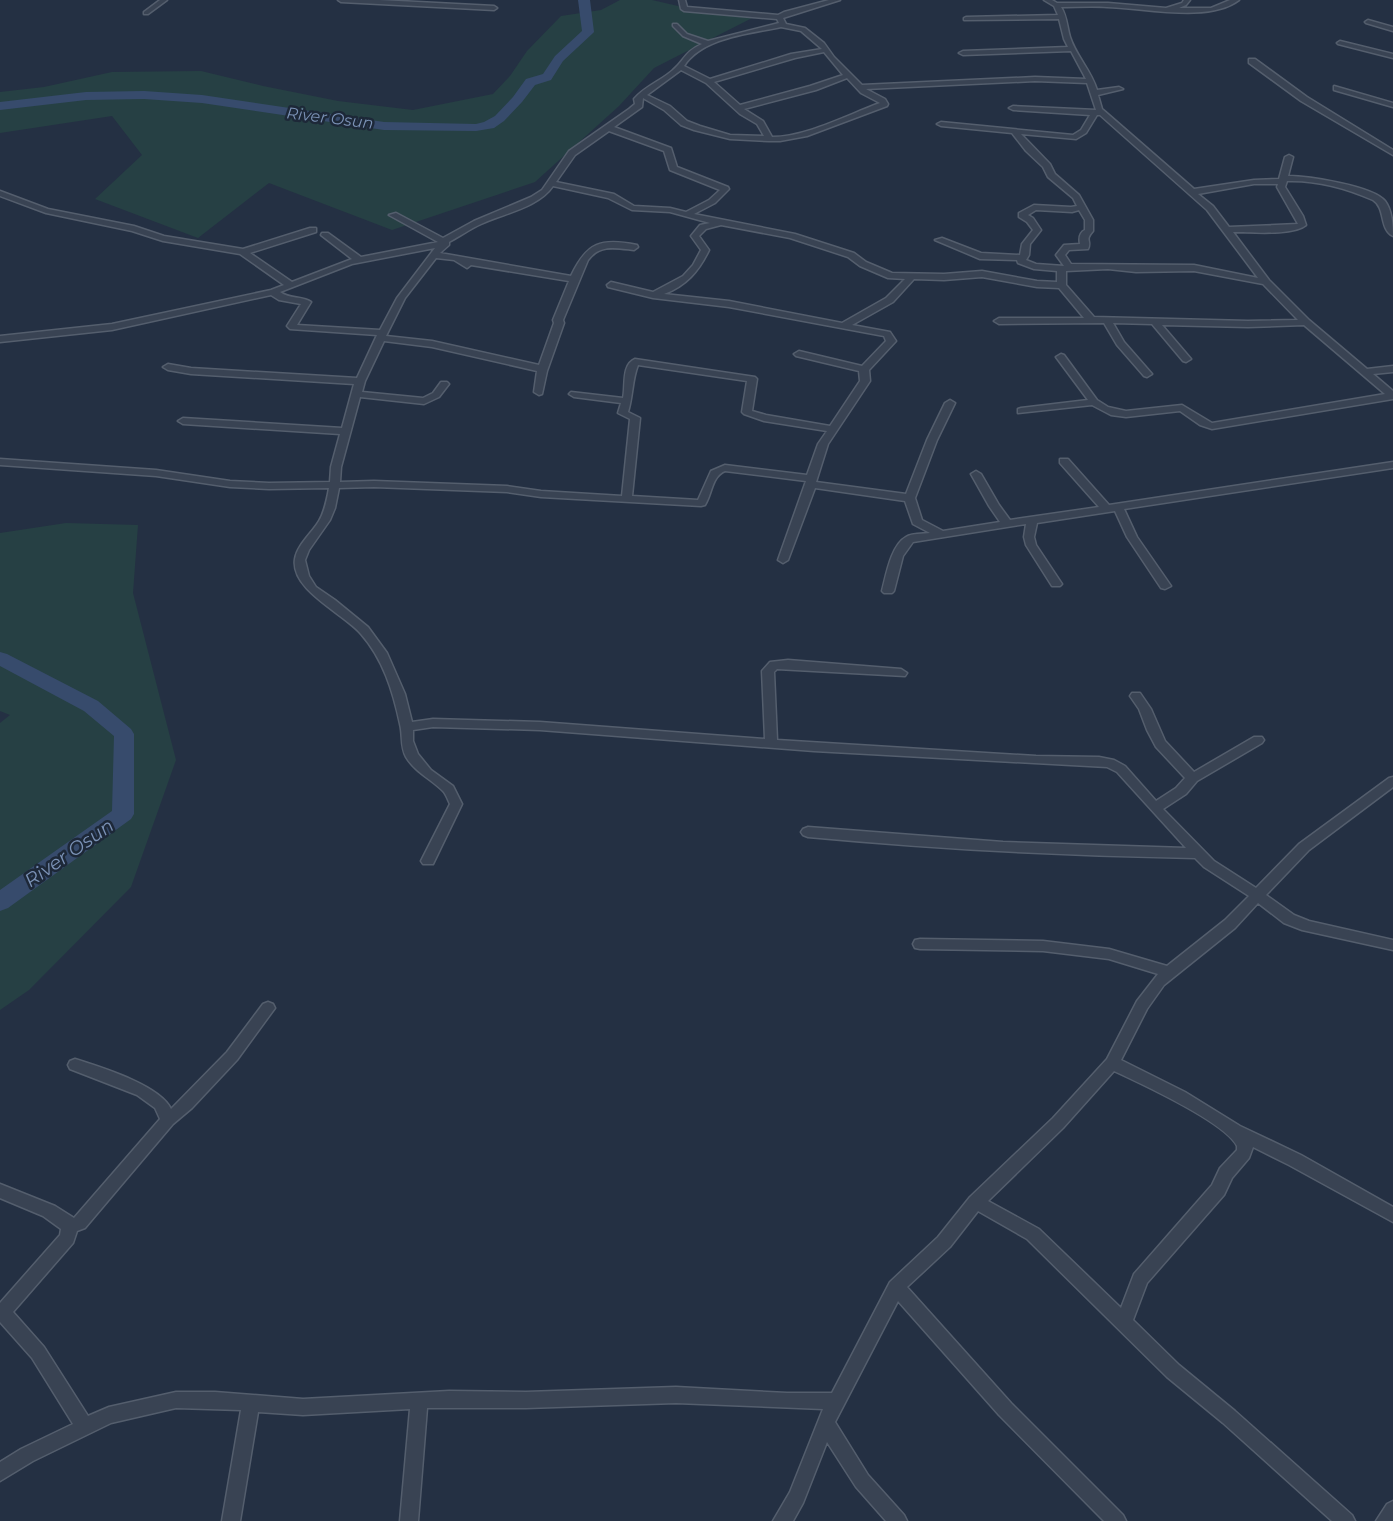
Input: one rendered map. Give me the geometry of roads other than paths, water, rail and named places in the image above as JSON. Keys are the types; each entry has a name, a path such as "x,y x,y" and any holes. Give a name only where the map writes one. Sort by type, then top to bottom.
{"street":[{"path":"146,13 164,0"},
{"path":"341,0 494,8"},
{"path":"642,95 667,108 684,123 697,128 730,137 769,139 780,139 804,134 884,104 861,87 831,58 822,44 803,29 780,21 724,10 684,9 682,0"},
{"path":"428,861 456,804 449,788 427,773 412,756 407,741 407,727 399,694 383,656 364,630 331,602 312,589 303,576 300,560 304,550 325,520 335,484 336,467 355,394 381,336 401,298 446,240 477,222 534,199 545,192 572,153 632,112 638,105 638,100 642,95 659,81 676,71 690,53 709,44 780,21 786,13 837,0"},
{"path":"1047,0 1056,5 1108,5 1166,10 1212,10 1236,0"},
{"path":"1166,10 1184,4 1187,0"},
{"path":"941,124 1016,133 1079,136 1085,130 1098,114 1095,93 1091,81 1067,39 1062,17 1056,5"},
{"path":"966,19 1062,17"},
{"path":"1368,22 1393,28"},
{"path":"676,25 682,33 709,44"},
{"path":"1340,43 1393,56"},
{"path":"709,80 794,56 826,50"},
{"path":"963,54 1073,50"},
{"path":"1252,61 1304,100 1346,122 1392,154"},
{"path":"679,66 709,80 739,108 760,123 769,139"},
{"path":"739,108 813,88 849,75"},
{"path":"861,87 1035,79 1091,81"},
{"path":"1337,88 1393,105"},
{"path":"1095,93 1119,89"},
{"path":"1013,108 1098,114 1210,208 1266,282 1306,322 1393,396"},
{"path":"608,128 656,144 668,150 673,168 726,188 720,196 711,202 686,214 684,219 703,227"},
{"path":"1016,133 1047,166 1051,175 1076,198 1089,220 1089,231 1085,233 1083,239 1085,247 1067,247 1060,255 1066,268"},
{"path":"1228,230 1293,228 1302,225 1302,219 1281,186 1289,157"},
{"path":"1193,192 1254,182 1308,178 1361,191 1379,200 1386,208 1390,220 1389,228 1393,233"},
{"path":"552,183 612,196 632,208 670,210 792,236 851,255 863,264 884,274 899,277 944,277 982,274 1037,284 1062,285"},
{"path":"0,193 29,206 54,213 134,229 163,238 244,252 292,286"},
{"path":"1081,207 1072,210 1034,207 1022,215 1030,220 1036,230 1026,244 1021,261 1034,266 1066,268 1108,266 1150,269 1194,268 1266,282"},
{"path":"393,215 446,242"},
{"path":"653,294 677,286 700,262 705,250 695,236 703,227 720,222"},
{"path":"244,252 312,230"},
{"path":"325,235 337,246 345,249 360,260"},
{"path":"939,240 980,256 1023,258"},
{"path":"0,339 164,318 273,292 360,260 446,242"},
{"path":"539,392 543,369 559,323 558,320 574,279 588,252 594,248 610,245 634,247"},
{"path":"434,255 466,263 543,276 574,279"},
{"path":"1066,268 1060,276 1062,285 1091,320"},
{"path":"844,325 888,303 911,277"},
{"path":"611,285 653,294 729,304 887,334 891,341 864,369 865,381 823,444 783,560"},
{"path":"273,292 282,298 307,302 294,321 293,327 381,336 432,344 543,369"},
{"path":"999,321 1064,322 1107,320 1248,324 1306,322"},
{"path":"1107,320 1120,343 1147,374"},
{"path":"1154,321 1186,359"},
{"path":"799,354 864,369"},
{"path":"1061,357 1094,402 1104,411 1117,414 1182,408 1189,411 1199,422 1212,426 1393,396"},
{"path":"627,498 636,418 623,413 629,392 628,378 635,362 752,379 747,412 764,418 833,429"},
{"path":"168,368 360,381"},
{"path":"1365,372 1393,369"},
{"path":"355,394 424,401 436,395 444,384"},
{"path":"574,394 626,401"},
{"path":"939,533 918,522 910,498 932,440 950,402"},
{"path":"1021,411 1094,402"},
{"path":"183,421 346,431"},
{"path":"1064,461 1107,509"},
{"path":"0,462 156,473 230,484 269,486 335,484 506,489 541,494 701,502 704,499 713,474 717,469 725,468 910,498"},
{"path":"888,591 893,568 902,545 910,539 939,533 1008,525 1393,465"},
{"path":"976,474 994,506 1008,525"},
{"path":"1118,507 1132,537 1166,586"},
{"path":"1032,521 1029,537 1031,545 1056,584"},
{"path":"772,742 768,671 774,666 788,664 901,673"},
{"path":"1136,696 1144,705 1150,717 1153,731 1168,755 1193,778"},
{"path":"407,727 433,723 478,723 772,742 814,747 1026,759 1099,760 1121,769 1155,808 1209,864 1257,895 1289,919 1307,926 1393,945"},
{"path":"1155,808 1181,791 1193,778 1258,740"},
{"path":"782,1521 797,1497 825,1423 896,1286 944,1242 976,1202 1058,1123 1112,1063 1142,1005 1159,981 1230,924 1304,847 1393,781"},
{"path":"808,832 1006,847 1103,852 1199,853"},
{"path":"920,944 1043,946 1109,954 1168,972"},
{"path":"70,1226 79,1223 168,1120 187,1104 232,1056 268,1008"},
{"path":"1112,1063 1180,1096 1235,1131 1295,1160 1393,1215"},
{"path":"75,1065 142,1091 160,1104 168,1120"},
{"path":"1123,1324 1140,1280 1218,1190 1226,1173 1244,1152 1242,1139 1235,1131"},
{"path":"0,1190 50,1211 70,1226"},
{"path":"976,1202 1033,1234 1123,1324 1174,1371 1346,1521"},
{"path":"70,1226 67,1238 1,1313 13,1322 44,1359 85,1428"},
{"path":"896,1286 1005,1409 1117,1521"},
{"path":"0,1472 27,1455 109,1415 176,1400 215,1400 303,1408 419,1401 555,1400 676,1395 787,1402 837,1400"},
{"path":"409,1521 419,1401"},
{"path":"231,1521 251,1403"},
{"path":"825,1423 862,1481 898,1521"},
{"path":"1384,1521 1393,1510"}],"waterway":[{"name":"River Osun","path":"0,106 57,98 144,95 202,99 332,120 384,126 483,127 499,119 523,93 530,82 547,77 559,59 588,32 584,0"},
{"name":"River Osun","path":"0,658 91,706 124,734 123,814 0,902"}]}
